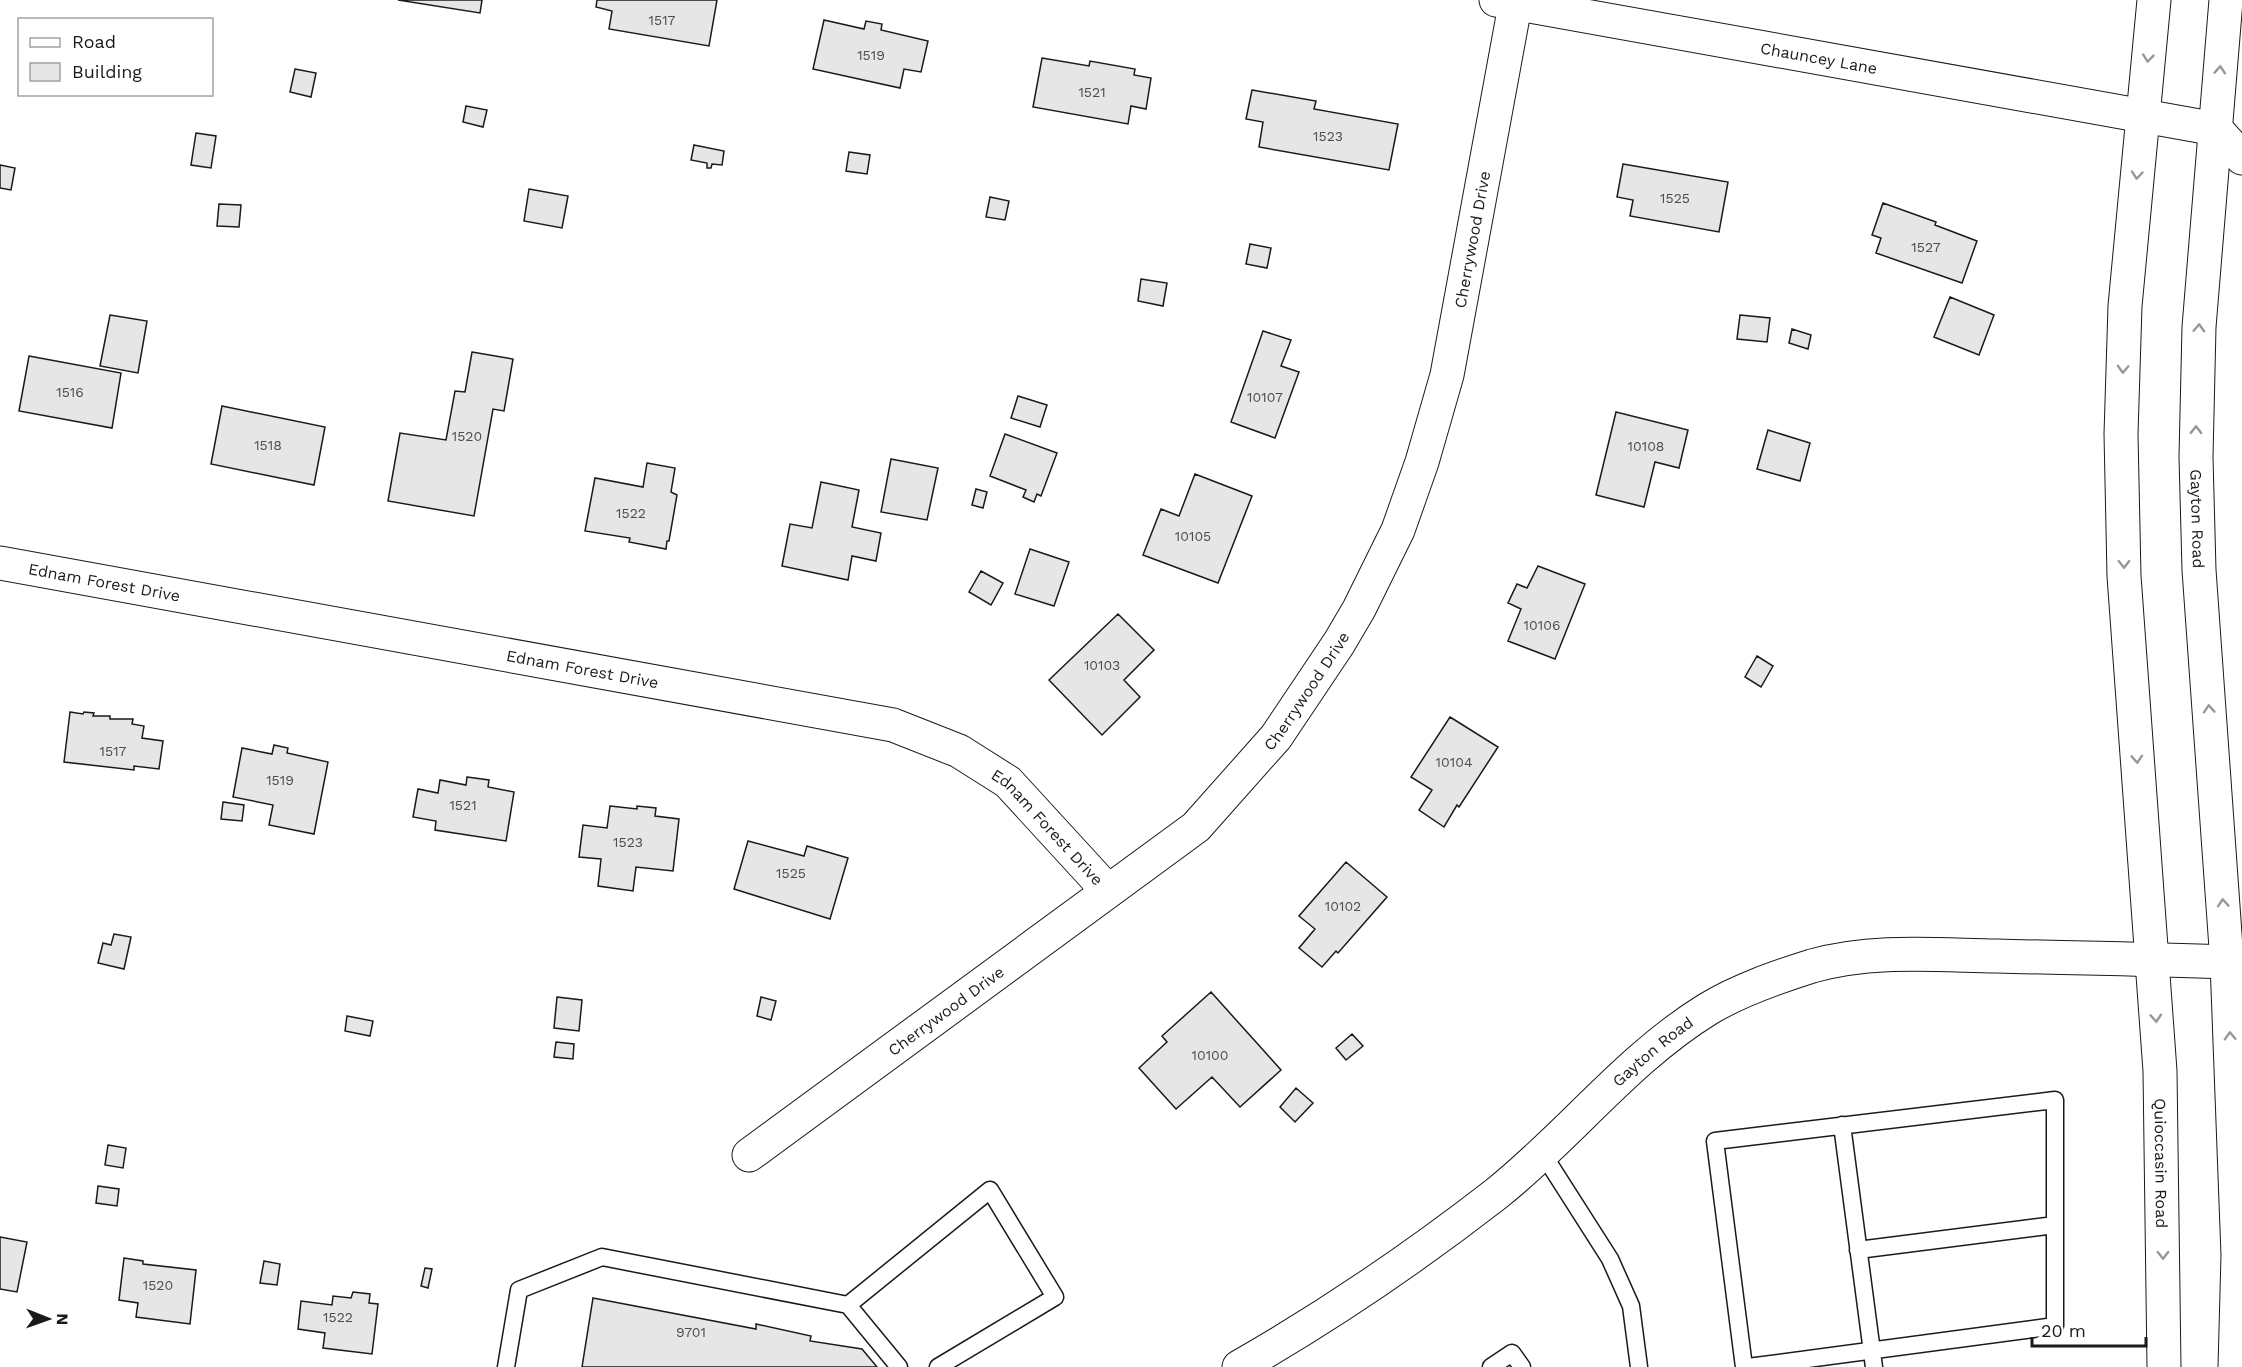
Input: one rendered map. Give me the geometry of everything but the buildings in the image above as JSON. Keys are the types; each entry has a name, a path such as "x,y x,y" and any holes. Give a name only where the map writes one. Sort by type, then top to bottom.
{"street":[{"path":"2151,959 2124,576 2121,434 2125,306 2154,0"},
{"name":"Gayton Road","path":"1239,1367 1379,1279 1496,1194 1543,1154 1629,1071 1685,1024 1709,1008 1757,985 1813,966 1859,956 1912,955 2228,962 2199,570 2196,457 2199,327 2229,122 2226,0"},
{"name":"Chauncey Lane","path":"1509,1 2142,116 2229,122"},
{"name":"Cherrywood Drive","path":"749,1155 1196,827 1276,737 1354,618 1398,530 1422,462 1447,375 1509,1"},
{"path":"2229,122 2242,158"},
{"name":"Ednam Forest Drive","path":"0,562 893,725 959,752 1008,782 1108,891"},
{"name":"Quioccasin Road","path":"2151,959 2160,1071 2164,1367"},
{"path":"2228,962 2238,1254 2235,1367"}],"lane":[{"path":"2055,1100 2055,1225 2055,1326 1873,1358 1746,1367 1715,1142 2055,1100"},
{"path":"1842,1125 1873,1358"},
{"path":"1543,1154 1611,1259 1631,1306 1639,1367"},
{"path":"848,1305 990,1190 1055,1297 938,1367"},
{"path":"1858,1250 2055,1225"},
{"path":"506,1367 519,1290 602,1257 848,1305 899,1367"},
{"path":"1491,1367 1512,1353 1522,1367"}]}
